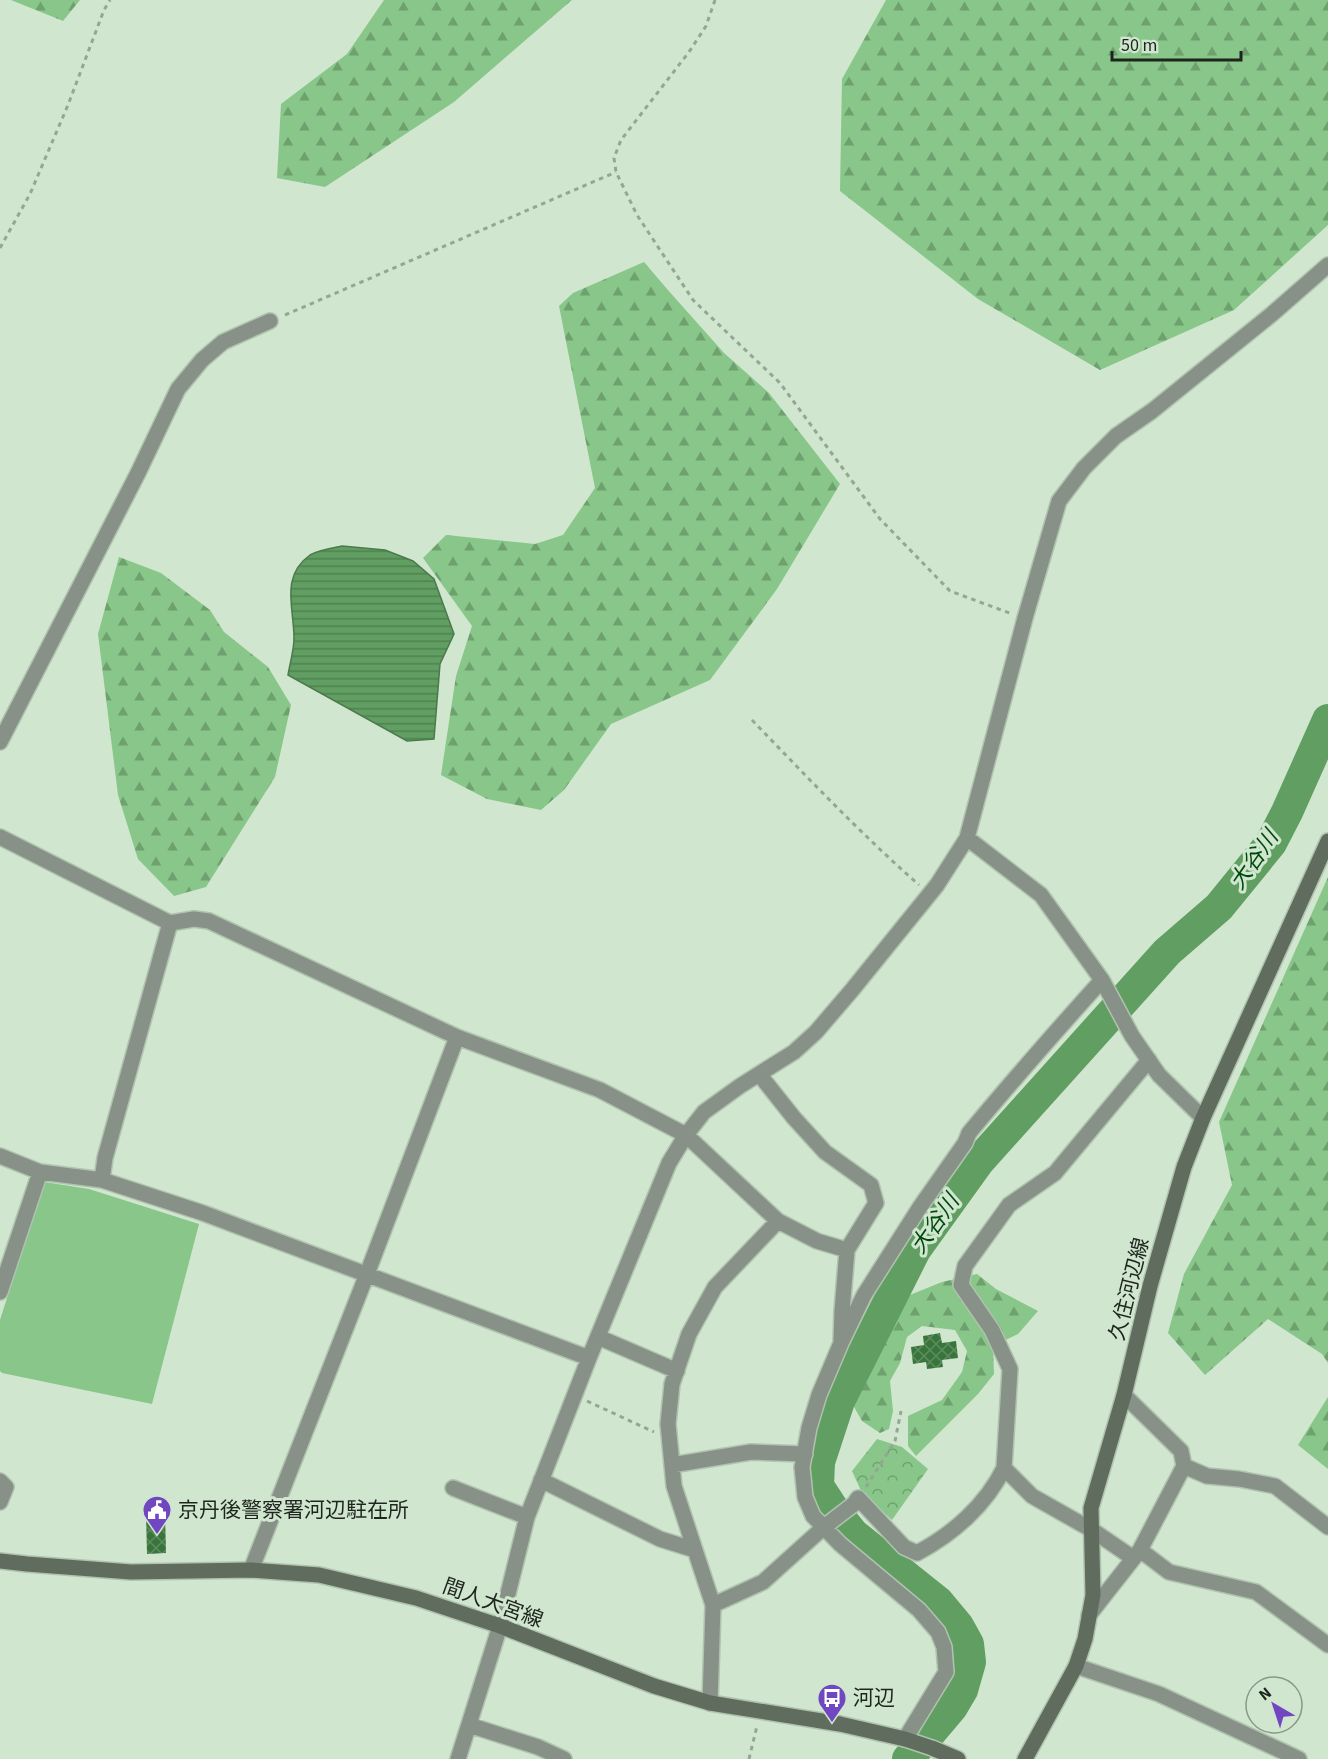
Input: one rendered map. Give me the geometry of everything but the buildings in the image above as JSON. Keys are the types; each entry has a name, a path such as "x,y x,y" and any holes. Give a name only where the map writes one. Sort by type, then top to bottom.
{"main road":[{"name":"久住河辺線","path":"1025,1759 1076,1666 1085,1639 1093,1595 1091,1508 1124,1395 1159,1254 1184,1167 1203,1118 1328,841"},
{"name":"間人大宮線","path":"0,1560 131,1572 251,1570 319,1575 416,1598 500,1626 654,1686 710,1703 840,1724 908,1739 958,1759"}],"street":[{"path":"458,1759 500,1626 527,1517 669,1163 686,1135 704,1112 794,1052 816,1032 929,895 966,838 1059,501 1084,468 1116,436 1180,389 1328,265"},
{"path":"0,741 138,473 178,389 202,360 223,342 270,321"},
{"path":"0,837 170,923 194,919 209,921 457,1037 600,1090 686,1135 778,1221 817,1241 847,1250"},
{"path":"966,838 1041,895 1102,980 1132,1036 1159,1075 1203,1118"},
{"path":"102,1180 105,1158 170,923"},
{"path":"908,1739 946,1672 944,1647 938,1632 920,1610 840,1544 828,1524 813,1516 805,1497 802,1467 809,1428 819,1395 864,1294 920,1207 965,1143 969,1133 1019,1072 1035,1058 1102,980"},
{"path":"251,1570 457,1037"},
{"path":"713,1605 763,1582 856,1501 904,1547 917,1553 937,1542 973,1512 998,1481 1004,1468 1010,1370 992,1330 961,1285 965,1266 1009,1205 1055,1173 1149,1060"},
{"path":"759,1074 825,1152 871,1185 876,1203 847,1250 841,1343"},
{"path":"0,1156 40,1172 102,1180 203,1213 590,1358"},
{"path":"0,1292 40,1172"},
{"path":"710,1703 713,1605 674,1486 668,1424 672,1384 689,1335 715,1287 778,1221"},
{"path":"598,1337 676,1371"},
{"path":"1089,1615 1136,1554 1184,1466 1181,1451 1124,1395"},
{"path":"672,1465 751,1452 805,1454"},
{"path":"1184,1466 1208,1476 1275,1486 1328,1527"},
{"path":"1004,1468 1032,1496 1092,1530 1169,1572 1256,1592 1328,1645"},
{"path":"0,1480 6,1487 0,1502"},
{"path":"541,1480 660,1539 695,1550"},
{"path":"453,1488 527,1517"},
{"path":"1076,1666 1159,1694 1299,1759"},
{"path":"469,1725 538,1747 564,1759"}],"path":[{"path":"0,248 30,194 110,0"},
{"path":"715,0 706,26 689,52 621,140 615,158 616,172 637,215 693,300 780,383 880,519 950,591 1025,618"},
{"path":"270,321 616,172"},
{"path":"752,720 878,848 929,895"},
{"path":"574,1395 669,1440"},
{"path":"856,1501 896,1441 901,1411"},
{"path":"749,1759 761,1711"}],"green space":[{"path":"11,0 80,0 63,21"},
{"path":"384,0 572,0 454,102 325,187 277,178 281,104 347,54"},
{"path":"886,0 1328,0 1328,225 1234,310 1100,370 978,299 840,191 842,79"},
{"path":"644,262 724,353 769,393 840,484 777,589 710,680 611,724 564,790 541,810 487,799 441,775 456,676 472,626 423,558 446,535 535,544 563,535 595,488 559,306 573,293"},
{"path":"119,557 161,573 210,610 224,632 268,667 291,705 275,777 206,887 174,896 138,859 118,795 98,634"},
{"path":"1328,877 1328,1363 1322,1354 1268,1319 1205,1375 1168,1333 1184,1274 1232,1185 1219,1122"},
{"path":"44,1182 89,1189 199,1224 152,1404 0,1371 0,1320"},
{"path":"977,1274 996,1289 1038,1311 1018,1334 993,1346 994,1374 978,1394 916,1456 908,1446 908,1416 942,1400 962,1372 967,1351 955,1330 922,1326 907,1337 900,1363 890,1381 893,1411 889,1429 880,1433 862,1421 849,1398 900,1299 942,1282"},
{"path":"1328,1397 1328,1469 1298,1445"},
{"path":"877,1439 902,1447 928,1469 892,1520 862,1493 852,1471"}],"shaded area":[{"path":"342,546 385,550 413,561 434,579 454,634 440,664 434,739 407,741 288,675 294,643 291,593 295,573 310,555 321,550"}],"waterway":[{"name":"大谷川","path":"908,1759 952,1707 962,1690 970,1662 968,1644 958,1626 938,1602 853,1534 818,1486 819,1462 839,1401 915,1250 979,1161 1167,952 1219,907 1271,843 1328,720"}],"place":[{"name":"京丹後警察署河辺駐在所","path":"157,1536"},
{"name":"河辺","path":"832,1724"}]}
